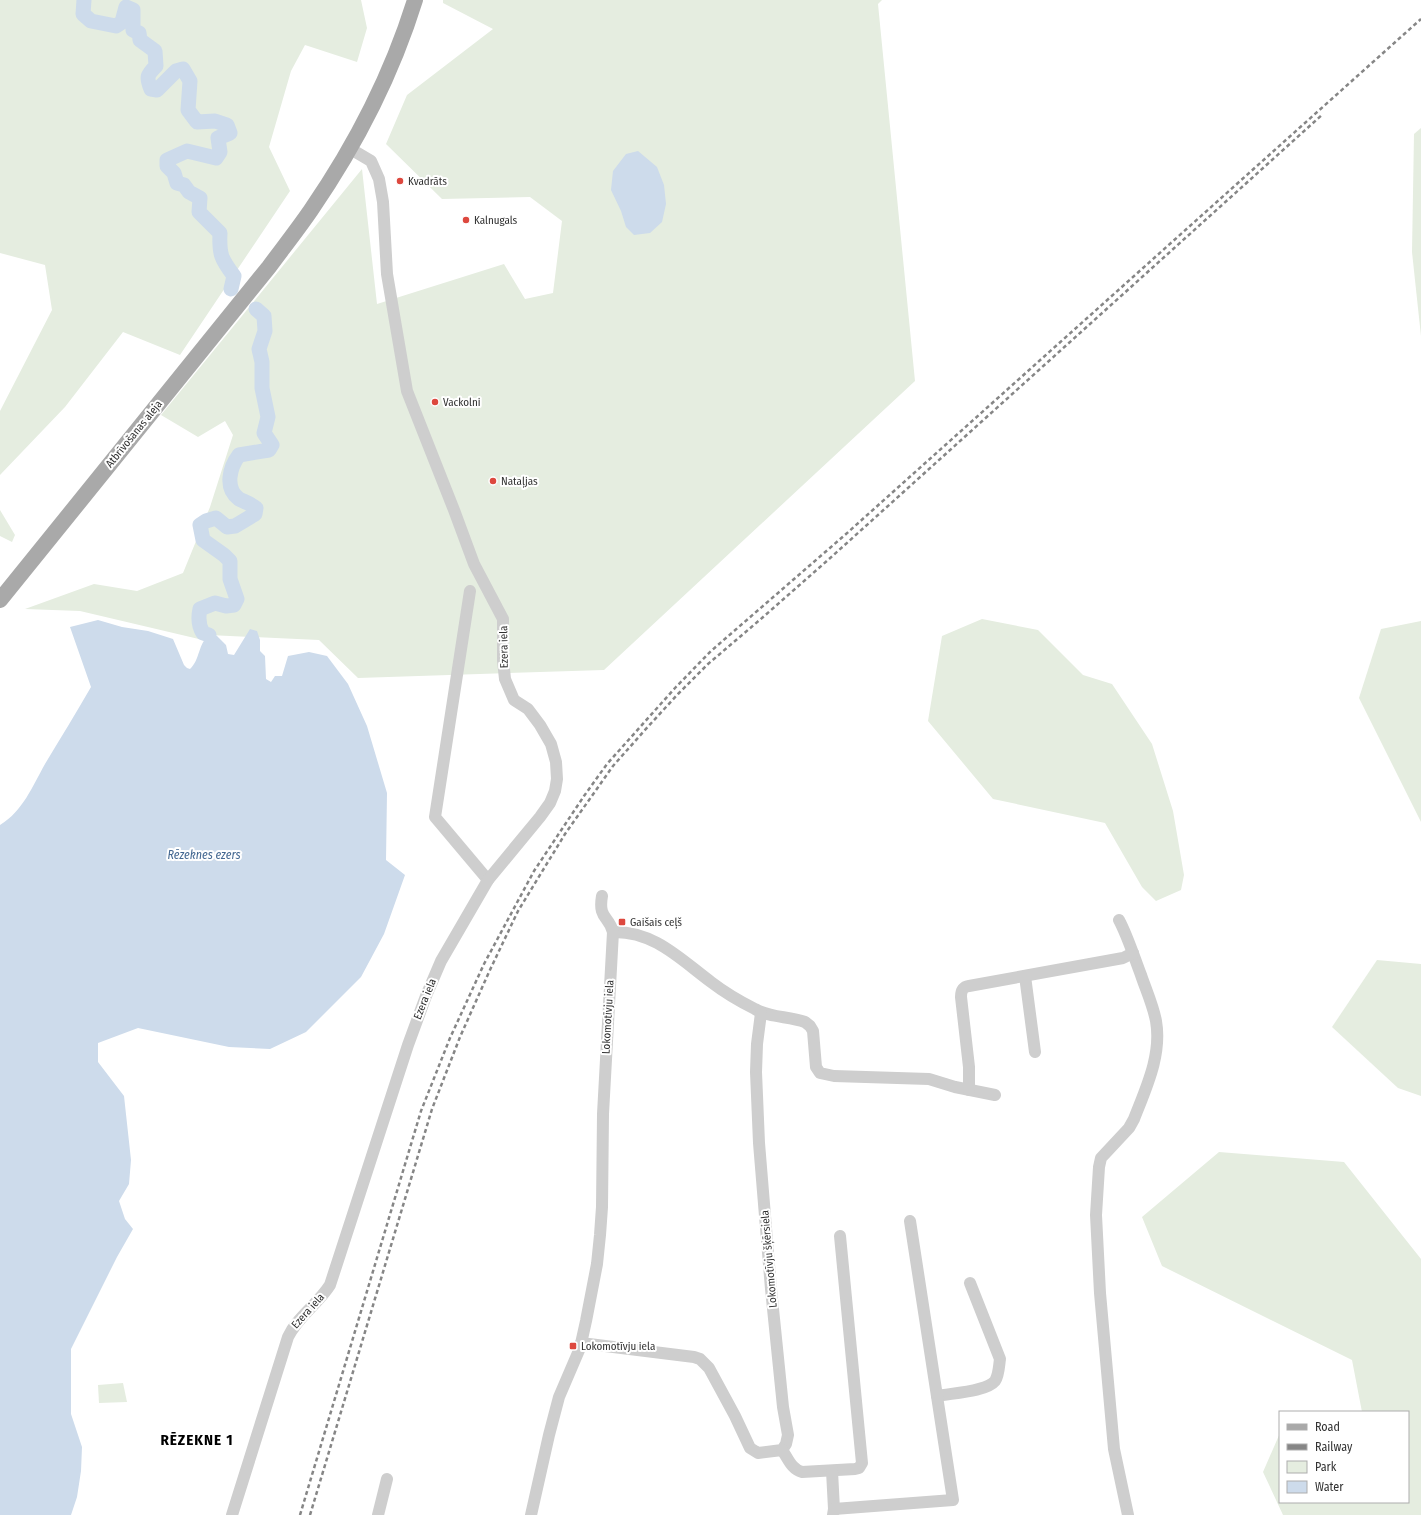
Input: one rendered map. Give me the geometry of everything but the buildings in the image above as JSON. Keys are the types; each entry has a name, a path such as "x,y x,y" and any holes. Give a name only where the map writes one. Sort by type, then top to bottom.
{"main road":[{"name":"Atbrīvošanas aleja","path":"1,597 269,267 310,211 349,148 378,94 415,0"}],"street":[{"name":"Ezera iela","path":"232,1515 288,1337 297,1321 324,1295 330,1285 408,1044 426,996 442,961 488,880 550,803 555,791 557,779 556,762 551,744 540,725 528,709 514,700 505,679 503,660 503,619 474,564 407,391 387,274 383,202 379,179 371,161 349,148"},
{"path":"470,591 435,817 488,880"},
{"path":"602,896 600,904 602,913 613,932 630,933 660,944 673,952 711,982 761,1013 799,1020 810,1026 814,1035 816,1067 820,1073 929,1079 995,1096"},
{"path":"1119,920 1133,953 1156,1021 1157,1047 1149,1078 1129,1128 1101,1158 1098,1167 1096,1215 1100,1293 1114,1449 1128,1515"},
{"name":"Lokomotīvju iela","path":"531,1515 555,1409 581,1343 588,1312 600,1235 603,1114 613,932"},
{"path":"969,1090 970,1077 961,997 962,990 969,986 1123,958 1133,953"},
{"path":"1025,976 1035,1052"},
{"name":"Lokomotīvju šķērsiela","path":"761,1013 756,1066 759,1143 771,1289 783,1407 788,1435 786,1444 782,1450"},
{"path":"832,1471 834,1512 953,1500 910,1221"},
{"path":"581,1343 700,1359 712,1373 750,1448 758,1453 782,1450 792,1467 802,1472 855,1469 860,1466 862,1461 856,1421 840,1236"},
{"path":"937,1396 985,1388 995,1380 999,1371 1000,1359 970,1283"},
{"path":"378,1515 387,1479"}],"green space":[{"path":"0,0 361,0 367,28 357,62 305,45 291,71 269,147 290,191 180,355 123,332 65,407 0,475 0,411 52,310 45,265 0,253"},
{"path":"443,0 882,0 878,4 915,381 604,670 358,678 319,640 209,635 203,640 80,611 25,609 94,584 137,591 183,573 210,507 233,435 225,421 198,437 161,415 362,169 377,304 504,264 525,299 553,293 562,221 530,197 442,199 386,144 407,95 493,29 443,3"},
{"path":"1421,128 1421,336 1412,252 1414,134"},
{"path":"0,510 15,535 12,542 0,536"},
{"path":"982,619 1038,630 1083,675 1112,684 1152,744 1173,811 1184,875 1181,890 1156,901 1142,887 1105,823 993,799 928,721 942,636"},
{"path":"1421,621 1421,822 1359,698 1381,629"},
{"path":"1377,960 1421,964 1421,1096 1398,1088 1332,1027"},
{"path":"1219,1152 1344,1162 1421,1259 1421,1515 1283,1515 1263,1472 1279,1435 1279,1503 1409,1503 1409,1411 1362,1411 1352,1360 1162,1266 1142,1217"},
{"path":"123,1383 127,1402 99,1403 98,1385"}],"water":[{"path":"638,151 657,167 664,185 666,204 662,222 650,233 634,235 626,227 621,211 611,190 613,171 626,154"},
{"name":"Rēzeknes ezers","path":"98,620 122,627 148,631 173,639 184,665 190,669 196,661 205,639 209,635 217,636 226,645 228,654 234,655 250,629 257,631 260,640 260,651 265,656 266,679 271,682 275,676 282,676 288,656 309,652 327,656 348,684 367,726 387,793 386,860 405,875 384,934 361,977 306,1032 270,1049 229,1047 138,1028 98,1043 98,1062 124,1096 131,1160 129,1184 119,1201 125,1219 133,1229 117,1257 71,1349 71,1414 82,1447 81,1471 77,1497 71,1515 0,1515 0,825 21,806 91,687 70,627"}],"waterway":[{"path":"84,0 83,14 91,21 116,26 122,22 126,7 133,10 133,30 139,33 140,40 155,51 156,66 148,76 148,82 151,89 157,90 176,71 183,69 190,81 188,110 197,122 215,121 227,125 230,133 218,138 220,152 216,158 187,151 167,160 167,166 174,173 177,183 184,185 189,192 200,198 199,212 220,233 222,256 226,265 234,276 231,289"},
{"path":"209,635 203,633 200,627 200,609 215,603 226,606 234,605 237,599 230,579 230,561 203,540 200,525 206,521 216,518 227,527 235,526 255,514 256,508 239,499 231,489 231,471 239,455 269,450 272,445 264,433 268,417 262,388 262,362 259,349 265,331 264,316 256,309"}],"railway":[{"path":"300,1515 421,1111 450,1038 484,964 534,871 607,764 675,688 711,651 846,534 1421,19"},
{"path":"310,1515 432,1109 460,1037 518,911 565,834 613,766 678,694 708,664 828,560 1323,114"}],"place":[{"name":"Kvadrāts","path":"400,181"},
{"name":"Kalnugals","path":"466,220"},
{"name":"Vackolni","path":"435,402"},
{"name":"Nataļjas","path":"493,481"},
{"name":"Gaišais ceļš","path":"622,922"},
{"name":"Lokomotīvju iela","path":"573,1346"}],"district":[{"name":"RĒZEKNE 1","path":"197,1440"}]}
